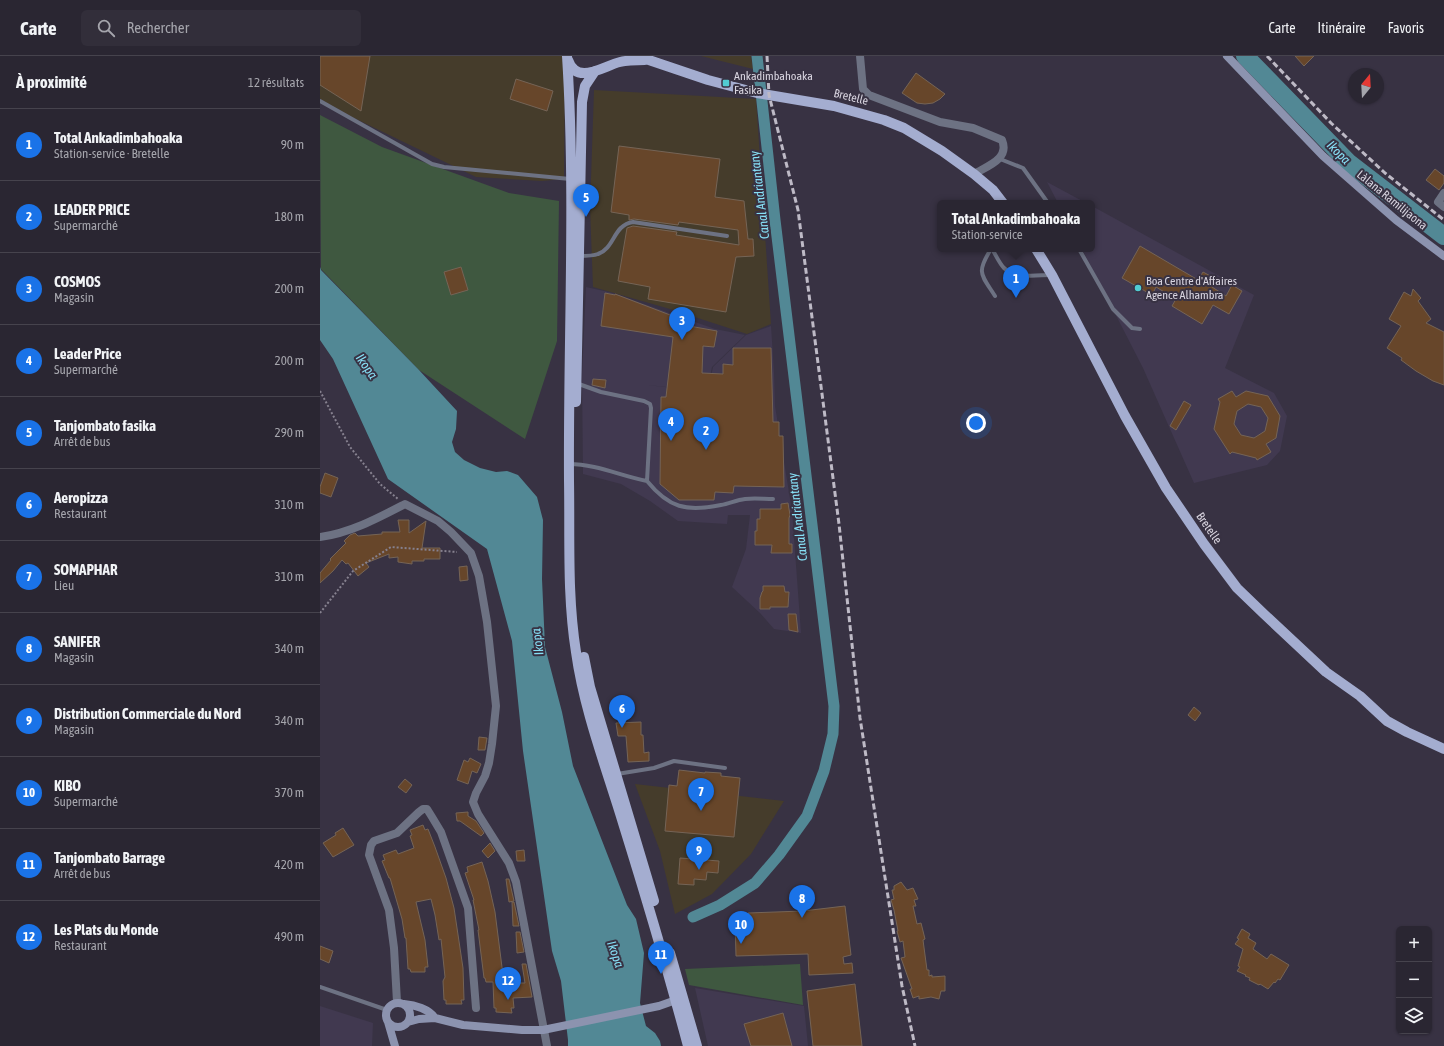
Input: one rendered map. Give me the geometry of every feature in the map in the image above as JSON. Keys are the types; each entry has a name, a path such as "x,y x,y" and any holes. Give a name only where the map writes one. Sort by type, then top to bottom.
{"main road":[{"path":"575,179 584,86 604,63 605,56"},
{"path":"567,57 569,63 578,72 590,74 620,62 642,58"},
{"path":"567,57 570,83 575,179 570,586 576,654 594,730 612,775 697,1046"},
{"name":"Bretelle","path":"642,58 708,80 757,93 834,106 884,120 904,128 926,141 974,174 993,190 1001,200"},
{"name":"Bretelle","path":"1038,252 1052,275 1125,416 1166,488 1204,544 1238,588 1326,672 1360,696 1387,721 1444,750"},
{"path":"572,464 577,604 582,647 612,775 688,1046"}],"street":[{"path":"860,56 863,89 869,95 940,122 973,128 1002,140 1004,152 1000,159 974,174"},
{"name":"Làlana Ramilijaona","path":"1227,56 1323,156 1396,220 1444,256"},
{"path":"1444,193 1438,202 1444,207"},
{"path":"320,537 332,536 373,521 405,504 438,521 471,553 479,576 487,622 496,706 489,763 485,776 473,802 478,814 508,863 516,882 547,1046"},
{"path":"395,1045 398,1035 410,1018 410,1011 401,1003 389,910 369,855 371,845 374,841 397,833 423,809 426,809 432,816 441,832 468,908 476,1008"},
{"path":"387,1019 394,1026 399,1027 419,1019 435,1018 463,1025 522,1030 543,1030 659,1006 676,1000 680,995 680,989"},
{"path":"395,1045 387,1019 387,1010 392,1004 413,1004 433,1015 435,1018"}],"lane":[{"path":"320,101 432,164 444,167 575,179"},
{"path":"1000,159 1023,168 1046,200"},
{"path":"574,256 598,254 610,244 622,225 633,222 727,236"},
{"path":"989,252 984,259 981,269 982,275 995,296"},
{"path":"993,252 1004,268 1010,272 1019,275 1052,275"},
{"path":"1081,252 1113,309 1132,328 1140,329"},
{"path":"573,382 601,392 644,401 650,404 647,481"},
{"path":"572,464 612,471 647,481 663,498 674,505 684,507 704,508 746,499 773,499"},
{"path":"612,775 654,768 674,761 725,768"},
{"path":"320,987 387,1010"}],"path":[{"path":"320,391 350,447 380,484 405,504"},
{"path":"320,613 353,571 391,547 471,553"}],"shaded area":[{"path":"320,56 565,56 564,179 542,181 476,177 352,117 320,99"},
{"path":"701,56 751,56 753,69"},
{"path":"594,90 756,99 771,324 747,334 670,309 593,287 590,208"},
{"path":"1047,182 1080,200 1056,200"},
{"path":"1095,208 1254,295 1225,368 1274,393 1287,416 1280,451 1267,465 1194,483 1143,368 1084,252 1095,252"},
{"path":"586,287 613,293 715,329 745,335 712,367 707,391 647,385 708,392 713,367 746,335 771,326 775,406 792,511 801,633 774,629 760,613 732,587 746,549 750,515 728,515 727,524 678,521 650,501 621,484 583,474 582,377"},
{"path":"635,784 784,801 751,854 712,894 675,914 660,851"},
{"path":"695,988 804,1006 808,1046 708,1046"},
{"path":"320,1006 373,1023 372,1046 320,1046"}],"green space":[{"path":"320,115 382,147 509,193 559,201 557,341 525,439 419,370 321,269"},
{"path":"800,964 803,1005 689,985 685,969"}],"water":[{"path":"320,267 321,270 457,411 456,429 452,442 455,452 464,460 480,468 496,472 507,471 518,475 537,497 543,520 542,579 545,647 562,712 573,766 627,905 636,919 644,953 640,1003 646,1026 655,1033 661,1046 568,1046 561,981 552,951 523,751 512,641 487,549 388,479 333,359 320,340"}],"building":[{"path":"320,56 370,56 361,111 320,85"},
{"path":"1295,56 1314,56 1304,66"},
{"path":"916,73 945,94 933,103 925,104 917,103 902,93"},
{"path":"516,79 553,91 547,111 510,99"},
{"path":"619,146 720,159 715,197 744,201 748,239 753,239 754,256 736,257 726,312 648,299 650,287 618,281 627,228 633,226 677,232 676,235 739,245 738,230 679,222 678,225 634,219 629,220 629,215 611,212"},
{"path":"1435,169 1444,176 1444,183 1439,190 1426,180"},
{"path":"1140,246 1198,280 1203,272 1216,279 1212,287 1226,296 1232,285 1242,291 1229,314 1213,305 1202,324 1172,306 1176,299 1156,287 1152,295 1122,278"},
{"path":"461,267 468,290 451,295 444,272"},
{"path":"1413,289 1421,298 1418,301 1431,319 1426,323 1444,332 1444,385 1433,381 1416,371 1401,360 1402,358 1387,348 1401,326 1389,319 1404,292 1411,296"},
{"path":"605,293 615,294 678,318 678,324 717,331 714,347 703,346 702,373 723,374 723,364 733,365 733,348 771,348 773,422 779,422 779,436 783,436 784,487 734,486 733,493 715,492 714,500 679,500 660,484 661,397 666,397 673,337 601,326"},
{"path":"593,379 606,380 605,388 592,385"},
{"path":"1232,391 1236,397 1246,391 1268,396 1280,416 1276,438 1266,444 1271,452 1257,460 1256,458 1232,452 1230,454 1214,429 1220,402 1218,399","holes":["1248,404 1261,407 1268,418 1265,431 1254,438 1241,435 1234,424 1237,411"]},
{"path":"1184,401 1191,405 1176,430 1170,426"},
{"path":"325,473 338,478 331,497 320,493 320,487"},
{"path":"788,503 790,515 789,544 792,544 792,553 771,553 772,545 755,545 755,531 757,531 757,519 760,519 760,509 781,509 781,504"},
{"path":"398,520 409,520 409,533 426,521 422,548 440,548 440,559 412,561 412,564 398,562 398,557 389,558 389,554 366,563 369,567 358,576 348,563 346,564 342,560 320,583 320,573 331,560 330,559 346,543 344,541 350,535 355,533 358,536 382,534 382,532 400,532"},
{"path":"467,566 468,580 460,581 459,567"},
{"path":"763,586 784,586 785,592 789,592 788,607 770,607 770,609 760,609 760,598 763,591"},
{"path":"788,614 796,614 798,632 789,630"},
{"path":"1194,707 1201,713 1195,721 1188,715"},
{"path":"641,722 641,735 643,735 644,753 649,752 649,761 628,762 626,736 618,736 616,723"},
{"path":"479,737 487,738 485,750 478,750"},
{"path":"470,758 481,764 477,773 472,771 468,784 457,780 464,760 468,762"},
{"path":"679,770 721,773 721,776 740,778 734,837 665,831 669,785 677,786"},
{"path":"405,779 412,785 406,793 398,787"},
{"path":"468,812 468,816 476,821 484,833 481,836 460,821 457,821 456,813"},
{"path":"423,825 425,830 428,829 435,847 446,878 454,908 463,968 464,1000 461,1000 462,1004 446,1004 446,1000 444,1000 443,981 445,977 441,939 439,940 431,899 416,902 425,940 428,967 425,967 425,972 411,972 410,969 408,969 406,938 402,919 390,878 382,861 385,860 383,855 396,850 398,854 414,848 410,836 412,835 410,830"},
{"path":"343,828 354,845 333,857 323,843 336,835 335,833"},
{"path":"490,843 495,851 488,858 482,851"},
{"path":"524,850 525,861 517,861 516,851"},
{"path":"680,858 719,861 718,873 707,872 706,880 694,879 694,885 678,884"},
{"path":"482,862 495,912 504,983 525,983 522,964 526,964 532,997 513,998 514,1008 511,1008 512,1013 496,1012 496,1008 494,1008 493,982 486,982 484,978 474,900 465,873 468,872 467,867"},
{"path":"506,879 509,879 514,901 509,902"},
{"path":"901,882 907,890 913,888 918,899 914,900 916,906 913,906 917,924 921,923 925,939 923,940 929,976 945,976 945,991 941,991 939,999 931,997 919,999 919,996 913,998 910,989 912,989 901,958 905,957 903,941 900,942 891,900 894,899 892,890 894,890 894,886"},
{"path":"512,902 514,902 519,926 513,926"},
{"path":"845,906 851,955 843,957 844,964 852,963 853,973 809,975 808,954 736,956 735,921 748,920 748,913 803,911"},
{"path":"1242,929 1250,934 1248,938 1256,943 1253,949 1267,959 1271,954 1289,965 1280,980 1278,979 1275,983 1274,982 1268,989 1249,980 1250,978 1245,976 1246,975 1237,971 1240,967 1238,966 1243,949 1235,944 1239,939 1237,938"},
{"path":"516,932 520,932 524,952 517,953"},
{"path":"320,946 333,951 329,963 320,959"},
{"path":"855,984 862,1046 813,1046 807,991"},
{"path":"783,1013 792,1046 751,1046 744,1024"}],"waterway":[{"name":"Canal Andriantany","path":"693,917 720,905 755,883 779,855 807,816 824,771 833,734 834,706 775,220 757,56"},
{"name":"Ikopa","path":"1245,56 1349,163 1444,236"}],"railway":[{"path":"767,56 769,95 798,210 839,524 860,718 902,986 915,1046"},
{"path":"1267,56 1331,123 1385,173 1444,220"}],"place":[{"name":"Ankadimbahoaka Fasika","path":"726,83"},
{"name":"Tanjombato fasika","path":"586,217"},
{"name":"Boa Centre d'Affaires Agence Alhambra","path":"1138,288"},
{"name":"Total Ankadimbahoaka","path":"1016,298"},
{"name":"COSMOS","path":"682,340"},
{"name":"Leader Price","path":"671,441"},
{"name":"LEADER PRICE","path":"706,450"},
{"name":"Aeropizza","path":"622,728"},
{"name":"SOMAPHAR","path":"701,811"},
{"name":"Distribution Commerciale du Nord","path":"699,870"},
{"name":"SANIFER","path":"802,918"},
{"name":"KIBO","path":"741,944"},
{"name":"Tanjombato Barrage","path":"661,974"},
{"name":"Les Plats du Monde","path":"508,1000"}]}
